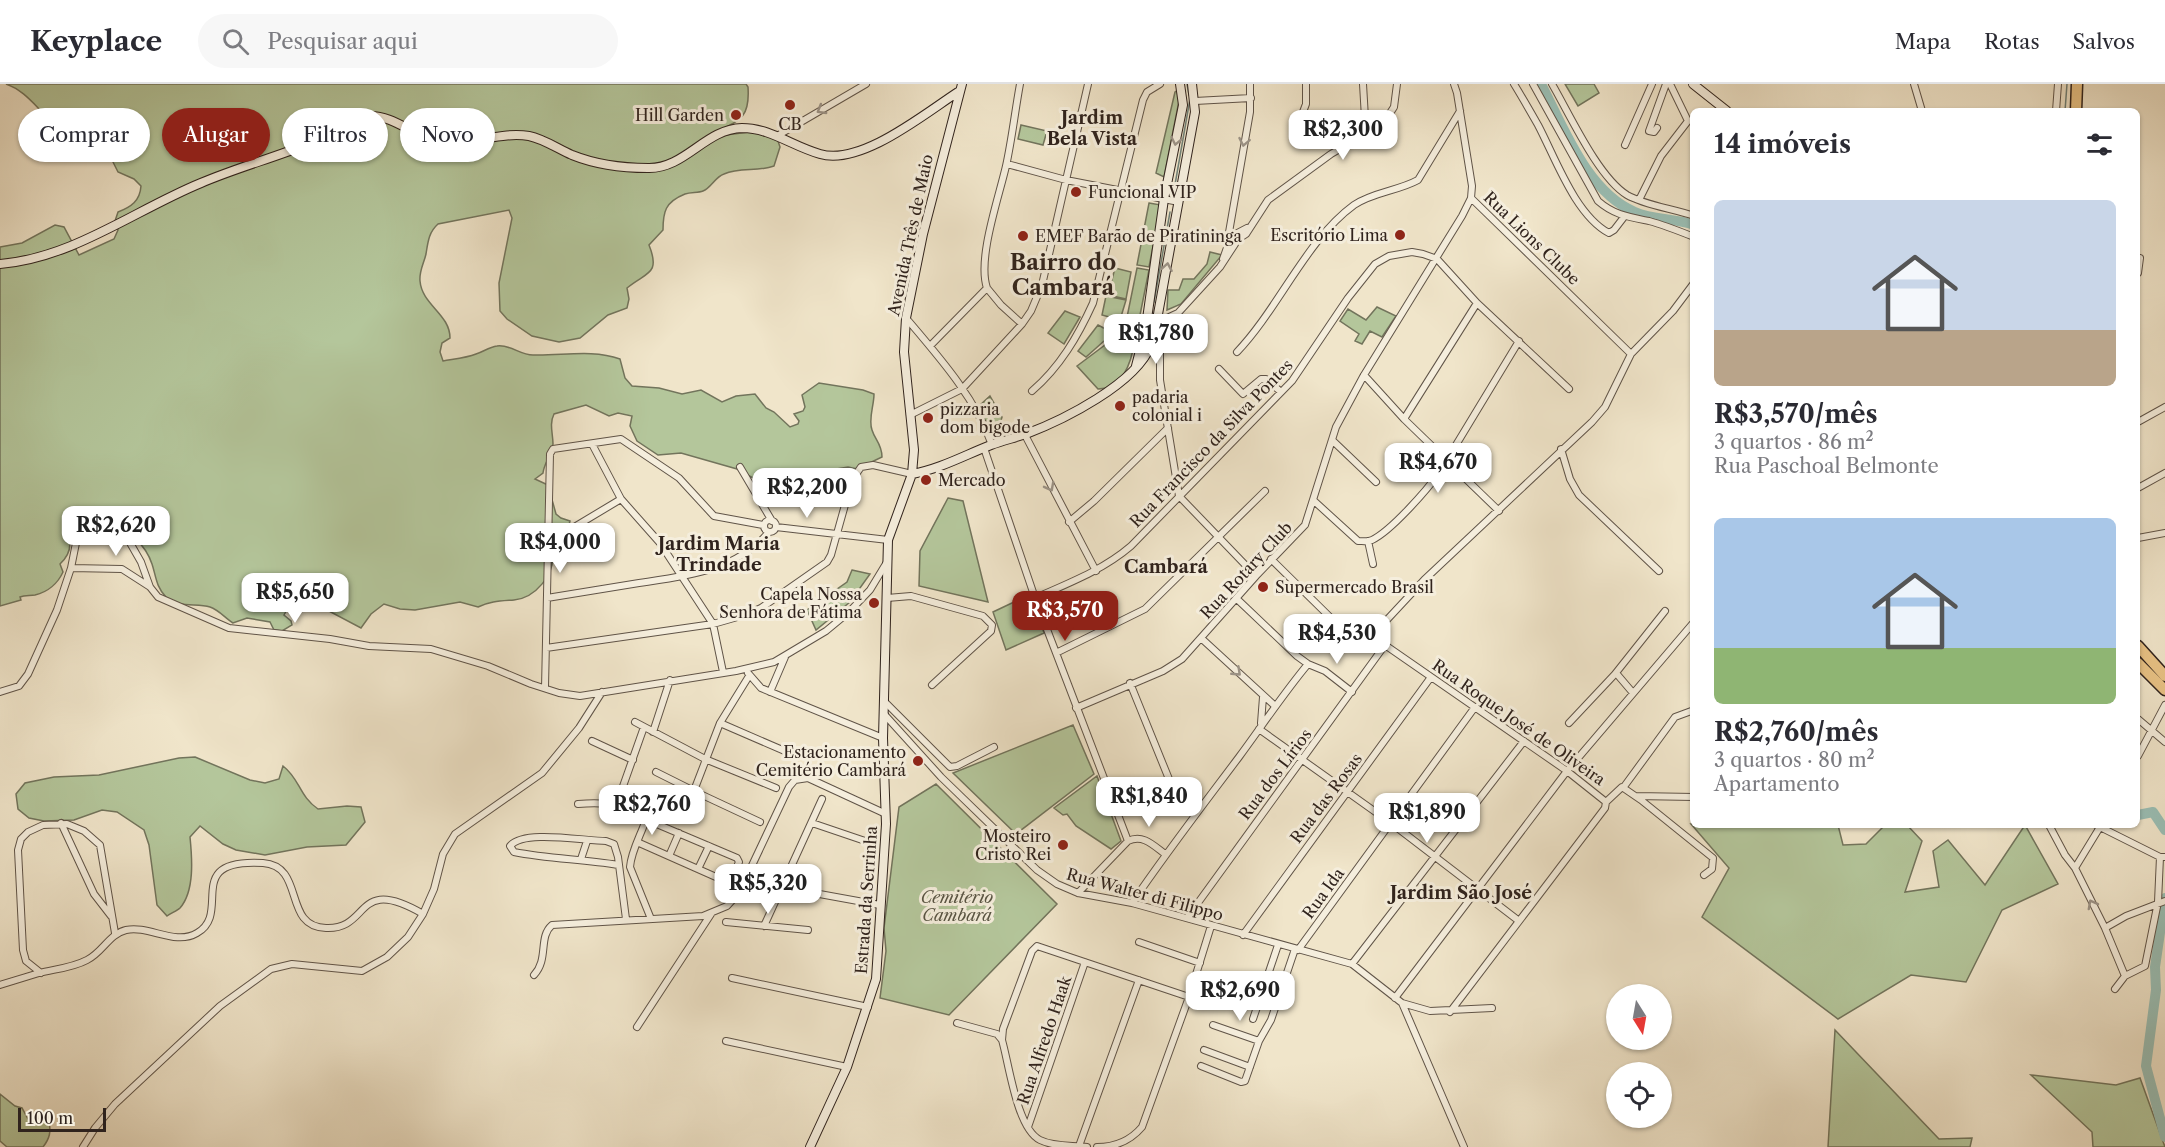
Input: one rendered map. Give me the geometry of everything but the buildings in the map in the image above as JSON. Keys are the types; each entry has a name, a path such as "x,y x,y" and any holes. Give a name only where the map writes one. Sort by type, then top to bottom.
{"highway":[{"path":"2076,108 2077,84"},
{"path":"2140,648 2165,676"},
{"path":"2140,665 2165,690"}],"street":[{"path":"777,136 866,84"},
{"path":"1020,84 984,269 987,288 1001,305 1022,324"},
{"path":"910,415 963,389 1022,324 1039,294 1088,84"},
{"path":"1032,391 1065,354 1089,311 1143,100 1145,94 1160,84"},
{"path":"1136,366 1143,339 1142,334 1146,326 1164,199 1183,105 1180,84"},
{"path":"1192,84 1195,100 1157,325 1159,360 1179,496 1256,576"},
{"path":"546,648 712,624 748,614 761,608 815,571 831,555 852,480 861,467 873,465 912,474 933,469 988,446 1054,423 1103,394 1148,354 1178,313 1222,263 1233,240 1251,98 1250,84"},
{"path":"1303,112 1306,84"},
{"path":"1363,84 1366,135"},
{"path":"1233,240 1246,234 1268,200 1323,159 1383,124 1390,116 1397,84"},
{"name":"Rua Lions Clube","path":"1454,84 1472,186 1471,198 1631,354"},
{"path":"1514,84 1537,123 1566,182 1589,217 1609,233 1624,217"},
{"path":"1533,84 1598,201 1605,208 1624,217 1650,221 1690,236"},
{"path":"1552,84 1603,171 1627,195 1690,215"},
{"path":"1625,145 1652,84"},
{"path":"1639,200 1674,135 1688,121 1668,84"},
{"path":"1657,128 1654,132 1649,131 1668,84"},
{"path":"1693,84 1723,108"},
{"path":"1914,84 1921,108"},
{"path":"2056,108 2058,84"},
{"path":"0,264 43,255 92,237 200,183 310,143 358,118 382,117 439,141 455,143 515,135 529,136 594,163 652,168 684,157 713,135 733,129 753,128 821,154 845,156 876,144 960,88"},
{"name":"Avenida Três de Maio","path":"884,714 888,540 912,474 914,450 904,352 906,318 922,234 960,88"},
{"path":"1195,100 1251,98"},
{"path":"945,100 952,101 952,115"},
{"path":"1237,352 1258,330 1315,247 1339,219 1367,198 1418,180 1460,110"},
{"path":"1006,164 1066,180 1179,202"},
{"name":"Rua Rotary Club","path":"1076,708 1173,666 1305,525 1332,440 1364,375 1437,259 1471,198"},
{"name":"Rua Francisco da Silva Pontes","path":"1035,598 1096,571 1131,546 1302,369 1348,298 1375,264 1389,256 1412,252 1437,259"},
{"path":"1437,259 1477,303 1569,389"},
{"path":"930,346 987,288"},
{"path":"1370,638 1424,580 1499,511 1605,407 1631,354 1673,311 1690,288"},
{"path":"1404,419 1477,303"},
{"path":"1146,326 1157,325 1178,313"},
{"path":"906,318 963,389 987,429 988,446 1035,598 1128,841"},
{"path":"1143,339 1157,342"},
{"path":"1313,500 1358,541 1368,541 1385,531 1430,485 1519,341"},
{"path":"1219,369 1243,394 1261,379 1266,379 1281,392"},
{"path":"1364,375 1446,462 1499,511"},
{"path":"2140,421 2165,407"},
{"path":"1069,522 1094,501 1168,428"},
{"path":"1024,435 1096,571"},
{"path":"544,688 550,454 553,449 614,440 626,441 679,478 714,516 763,525 768,532"},
{"path":"1332,440 1376,482"},
{"path":"592,444 621,499 660,543 712,624 723,672"},
{"path":"1562,449 1570,479 1579,495 1659,571"},
{"path":"547,598 681,576 731,562 759,544 768,532 772,532 774,524 740,467"},
{"path":"2140,487 2165,473"},
{"path":"1056,653 1145,609 1265,490"},
{"path":"549,537 566,532 621,499"},
{"path":"763,525 767,521 836,536 888,540"},
{"path":"0,692 15,689 28,674 47,635 71,568 77,538 89,532 110,532 122,535 129,541 141,562 150,587"},
{"path":"2140,538 2165,533"},
{"path":"1368,541 1373,564"},
{"path":"71,568 122,569 150,587 158,597 168,603 229,628 330,639 369,646 431,649 461,656 544,688 579,696 764,665 786,656 826,631 849,612 870,590 888,558"},
{"name":"Rua Roque José de Oliveira","path":"1271,560 1337,624 1385,645 1567,771 1606,802"},
{"path":"887,598 911,596 983,616 992,626 991,631 932,684"},
{"path":"1237,599 1308,664 1325,671 1352,692"},
{"path":"1569,723 1616,674 1665,611"},
{"path":"1395,998 1567,771 1690,627"},
{"path":"1201,638 1274,705"},
{"name":"Rua dos Lírios","path":"1187,918 1385,645"},
{"path":"770,692 786,656"},
{"path":"1132,903 1274,705 1308,664"},
{"path":"747,668 748,676 760,688 884,738"},
{"path":"1616,674 1633,693"},
{"path":"697,792 696,784 720,723 748,676"},
{"name":"Rua das Rosas","path":"1243,935 1431,676"},
{"path":"653,732 670,680"},
{"path":"1130,683 1171,784"},
{"path":"82,1147 115,1104 220,1006 271,969 292,964 355,971 369,968 387,957 408,937 423,914 434,889 443,854 455,834 542,773 579,729 602,692"},
{"path":"1260,726 1263,697"},
{"path":"884,701 950,767 957,766 994,747"},
{"path":"2140,752 2150,729 2165,705"},
{"name":"Rua Ida","path":"1250,1067 1259,1041 1271,1020 1296,950 1475,707"},
{"path":"1450,1012 1605,808 1606,802 1623,788 1675,717 1690,711"},
{"name":"Estrada da Serrinha","path":"810,1147 847,1067 876,979 886,814 884,714"},
{"name":"Rua Walter di Filippo","path":"884,714 941,777 1037,870 1057,884 1078,893 1132,903 1352,964 1401,1003 1430,1011 1450,1012 1492,1008"},
{"path":"2140,721 2165,741"},
{"path":"635,722 705,759 776,788"},
{"path":"720,723 794,755"},
{"path":"1260,726 1519,921"},
{"path":"616,806 644,727"},
{"path":"592,741 633,760"},
{"path":"1352,964 1524,741"},
{"path":"656,772 760,822"},
{"path":"534,975 543,962 545,934 552,925 703,916 727,906 739,892 789,787 795,780 808,778 886,814"},
{"path":"1623,788 1713,858 1712,868 1704,875"},
{"path":"1635,796 1690,797"},
{"path":"764,926 822,799"},
{"path":"578,804 599,802 634,810 646,823"},
{"path":"637,842 727,882 731,880 739,864 737,858 652,822 646,823"},
{"path":"41,973 26,961 23,950 18,849 21,840 34,827 61,823 84,831 100,845 115,933"},
{"path":"61,823 94,894 112,916"},
{"path":"646,823 637,842 630,867 651,919"},
{"path":"812,823 871,843"},
{"path":"2050,828 2105,928 2125,976"},
{"path":"2074,868 2097,828"},
{"path":"2102,828 2163,857 2162,902 2145,966 2125,976 2115,989"},
{"path":"669,856 679,833"},
{"path":"618,865 581,859 549,859 514,852 510,846 515,840 531,837 606,841 614,844 617,849 626,919"},
{"path":"1078,893 1128,841 1134,838 1143,838 1165,854"},
{"path":"581,859 587,841"},
{"path":"698,869 709,846"},
{"path":"0,986 85,961 102,950 115,933 138,929 176,937 196,934 207,922 215,878 226,866 237,864 263,863 277,865 283,869 297,909 311,924 320,928 339,926 370,903 383,899 404,903 423,914"},
{"path":"781,887 880,905"},
{"path":"2105,928 2162,902"},
{"path":"637,1027 712,913"},
{"path":"726,922 808,930"},
{"path":"1097,1147 1120,1143 1136,1134 1142,1127 1190,997 1211,926"},
{"path":"1139,942 1200,963"},
{"path":"1253,1019 1278,945"},
{"path":"1087,1147 1048,1144 1037,1139 1021,1113 1002,1040 1003,1029 1034,947 1041,946 1190,997"},
{"name":"Rua Alfredo Haak","path":"1028,1127 1085,962"},
{"path":"732,978 868,1007"},
{"path":"1079,1146 1139,980"},
{"path":"1401,1003 1464,1147"},
{"path":"957,1023 997,1034 1002,1040"},
{"path":"1213,1024 1259,1041"},
{"path":"726,1041 847,1067"},
{"path":"1201,1066 1241,1082 1246,1080 1250,1067 1204,1050"}],"green space":[{"path":"6,84 746,84 748,87 747,105 742,116 716,132 726,135 757,131 777,138 780,147 774,166 721,175 703,191 685,194 673,200 666,208 663,230 649,245 653,262 650,272 627,288 629,299 627,308 608,315 580,338 559,342 532,336 507,319 500,311 499,283 512,218 509,210 438,224 429,237 420,281 426,297 446,322 449,330 450,338 442,343 440,352 443,361 479,353 497,346 533,355 599,354 620,359 625,378 632,386 659,388 682,394 701,390 722,402 736,396 755,394 766,408 774,412 790,427 798,424 799,421 794,414 803,411 805,407 802,395 819,383 863,390 874,394 871,426 882,457 857,469 848,467 825,471 810,482 780,484 760,477 753,478 737,469 681,453 658,455 637,441 630,426 632,416 618,413 609,416 586,405 554,414 551,425 552,448 543,473 535,479 548,485 556,514 570,521 569,525 563,529 550,529 551,569 536,590 522,598 491,602 478,607 460,602 415,610 400,609 384,604 371,614 361,628 325,609 321,597 317,595 288,608 284,615 292,625 282,631 274,630 270,622 247,618 233,623 210,607 176,603 166,597 158,585 152,564 141,544 100,516 87,512 64,527 69,537 70,547 67,556 60,564 63,572 58,580 40,594 22,596 21,600 0,606 0,247 22,243 55,225 64,227 79,255 114,239 118,230 115,221 118,212 134,203 139,196 141,186 134,179 118,172 113,162 150,162 150,108 38,108 15,88"},
{"path":"1565,84 1594,84 1599,93 1578,106"},
{"path":"1178,90 1179,101 1164,177 1156,173 1175,92"},
{"path":"1021,125 1047,131 1043,145 1018,139"},
{"path":"1149,203 1161,205 1149,267 1137,265"},
{"path":"1210,252 1222,255 1181,304 1167,310 1168,290 1179,290 1183,279 1194,279 1207,264"},
{"path":"1115,268 1131,272 1126,299 1108,295"},
{"path":"1137,268 1149,270 1138,325 1126,322"},
{"path":"1106,296 1126,300 1120,320 1102,315"},
{"path":"1377,307 1396,316 1382,337 1370,331 1362,344 1355,341 1359,334 1340,321 1348,309 1366,320"},
{"path":"1065,311 1080,317 1064,344 1048,333"},
{"path":"1098,325 1113,333 1086,357 1078,351"},
{"path":"1117,336 1133,350 1129,364 1118,381 1106,388 1098,389 1077,366"},
{"path":"990,396 1002,417 999,427 992,431 980,412 980,405"},
{"path":"948,498 963,501 988,602 919,586 920,551"},
{"path":"852,570 870,574 850,602 816,630 807,610 847,582"},
{"path":"1031,594 1044,633 1006,650 993,612"},
{"path":"1073,725 1094,774 1016,834 953,773"},
{"path":"195,757 250,780 265,783 279,779 283,766 293,776 307,799 318,809 361,807 365,822 346,845 307,847 265,855 236,850 223,844 200,826 190,837 191,874 188,893 180,908 167,916 157,905 149,845 144,830 117,812 102,810 74,820 44,821 29,818 18,809 16,794 25,783 54,777 99,775 179,758"},
{"path":"1097,776 1121,841 1111,849 1076,826 1067,814 1063,815 1054,808"},
{"name":"Cemitério Cambará","path":"936,784 1057,904 949,1015 880,998 886,951 884,928 899,807"},
{"path":"1694,828 1839,828 1843,845 1866,844 1882,828 1910,828 1922,841 1905,892 1939,887 1933,851 1948,840 1985,885 2023,828 2027,828 2058,884 2002,910 1966,982 1911,975 1838,1019 1702,917 1729,868"},
{"path":"1835,1030 1939,1139 1972,1138 1970,1147 1828,1147"},
{"path":"2031,1075 2116,1085 2140,1078 2165,1147 2093,1147 2092,1132"},
{"path":"0,1094 15,1106 22,1108 28,1119 49,1121 49,1135 43,1147 7,1147 0,1141"}],"waterway":[{"path":"1187,84 1189,95"},
{"path":"1541,84 1568,139 1603,190 1618,203 1635,212 1690,224"},
{"path":"2065,108 2067,84"},
{"path":"1173,196 1190,99"},
{"path":"1154,302 1170,212"},
{"path":"2140,815 2153,812 2165,830"},
{"path":"2165,898 2155,967 2156,990 2146,1066 2165,1137"}],"place":[{"name":"CB","path":"790,105"},
{"name":"Hill Garden","path":"736,115"},
{"name":"Funcional VIP","path":"1076,192"},
{"name":"Escritório Lima","path":"1400,235"},
{"name":"EMEF Barão de Piratininga","path":"1023,236"},
{"name":"padaria colonial i","path":"1120,406"},
{"name":"pizzaria dom bigode","path":"928,418"},
{"name":"Mercado","path":"926,480"},
{"name":"Supermercado Brasil","path":"1263,587"},
{"name":"Capela Nossa Senhora de Fátima","path":"874,603"},
{"name":"Estacionamento Cemitério Cambará","path":"918,761"},
{"name":"Mosteiro Cristo Rei","path":"1063,845"}],"district":[{"name":"Jardim Bela Vista","path":"1092,128"},
{"name":"Bairro do Cambará","path":"1063,274"},
{"name":"Jardim Maria Trindade","path":"719,554"},
{"name":"Cambará","path":"1166,567"},
{"name":"Jardim São José","path":"1461,893"}]}
